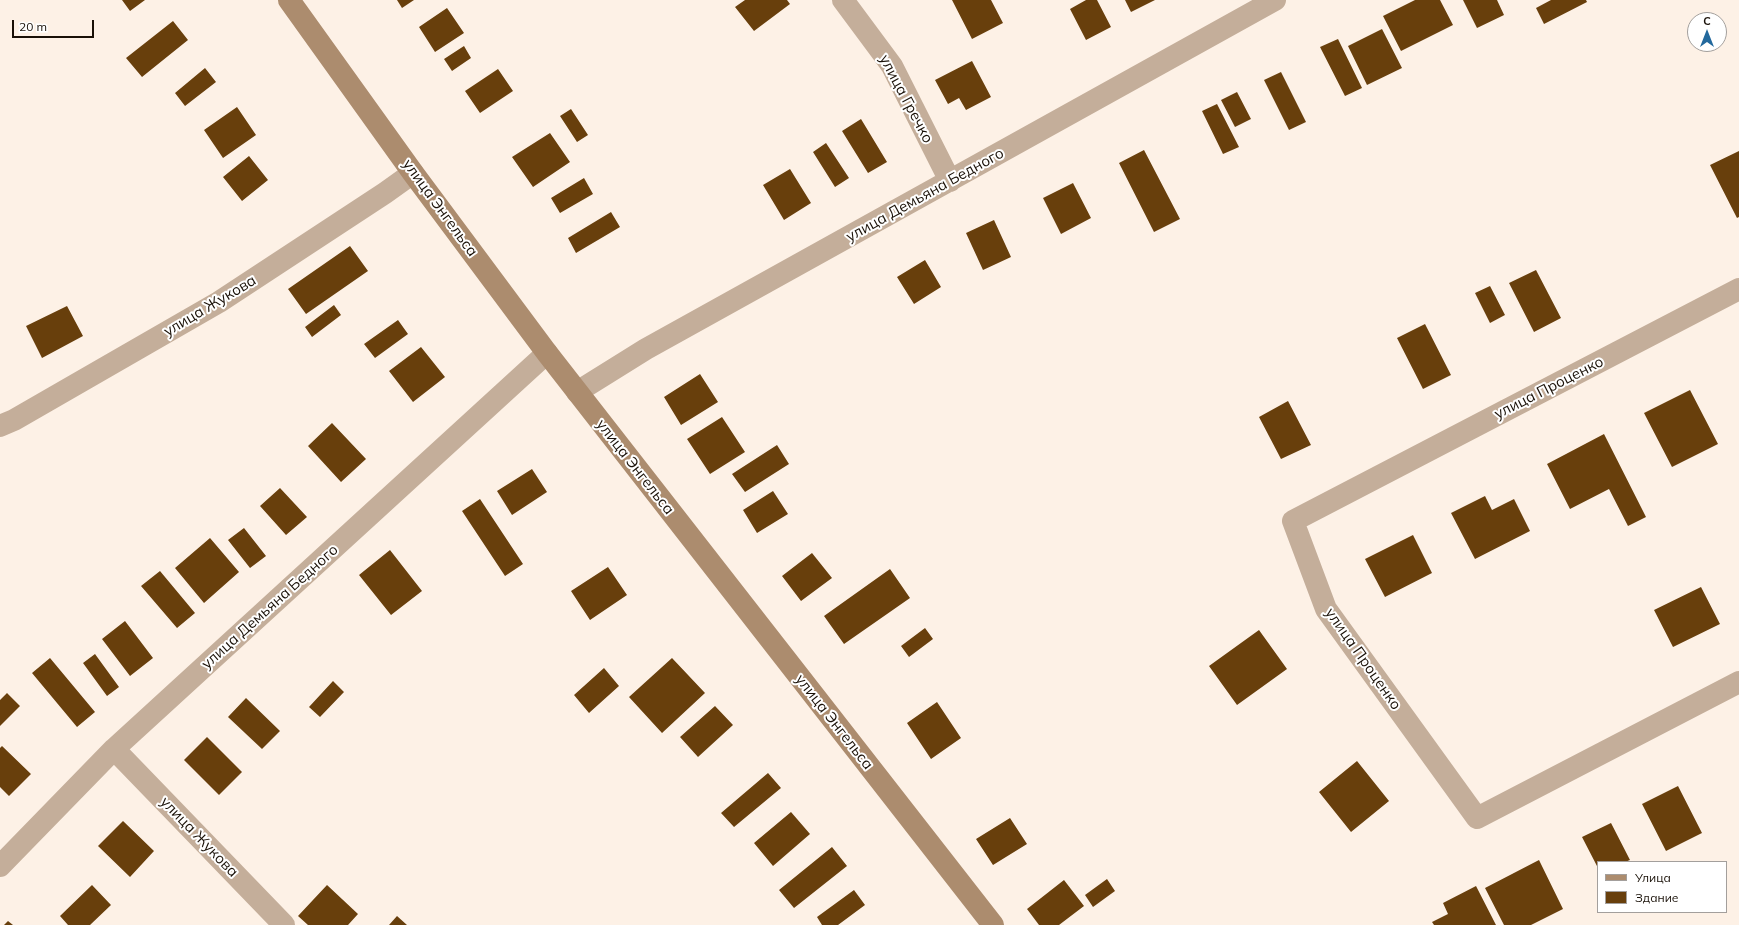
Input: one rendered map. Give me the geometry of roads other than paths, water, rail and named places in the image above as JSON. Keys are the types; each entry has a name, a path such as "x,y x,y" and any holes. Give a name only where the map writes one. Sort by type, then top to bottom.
{"street":[{"name":"улица Энгельса","path":"289,0 413,173 547,353 993,925"},
{"name":"улица Гречко","path":"843,0 892,66 950,181"},
{"name":"улица Демьяна Бедного","path":"577,392 646,349 1275,0"},
{"name":"улица Жукова","path":"0,426 14,420 219,302 413,173"},
{"name":"улица Проценко","path":"1739,289 1293,521 1326,609 1477,818 1739,682"},
{"name":"улица Демьяна Бедного","path":"0,866 114,749 547,353"},
{"name":"улица Жукова","path":"114,749 284,925"}]}
